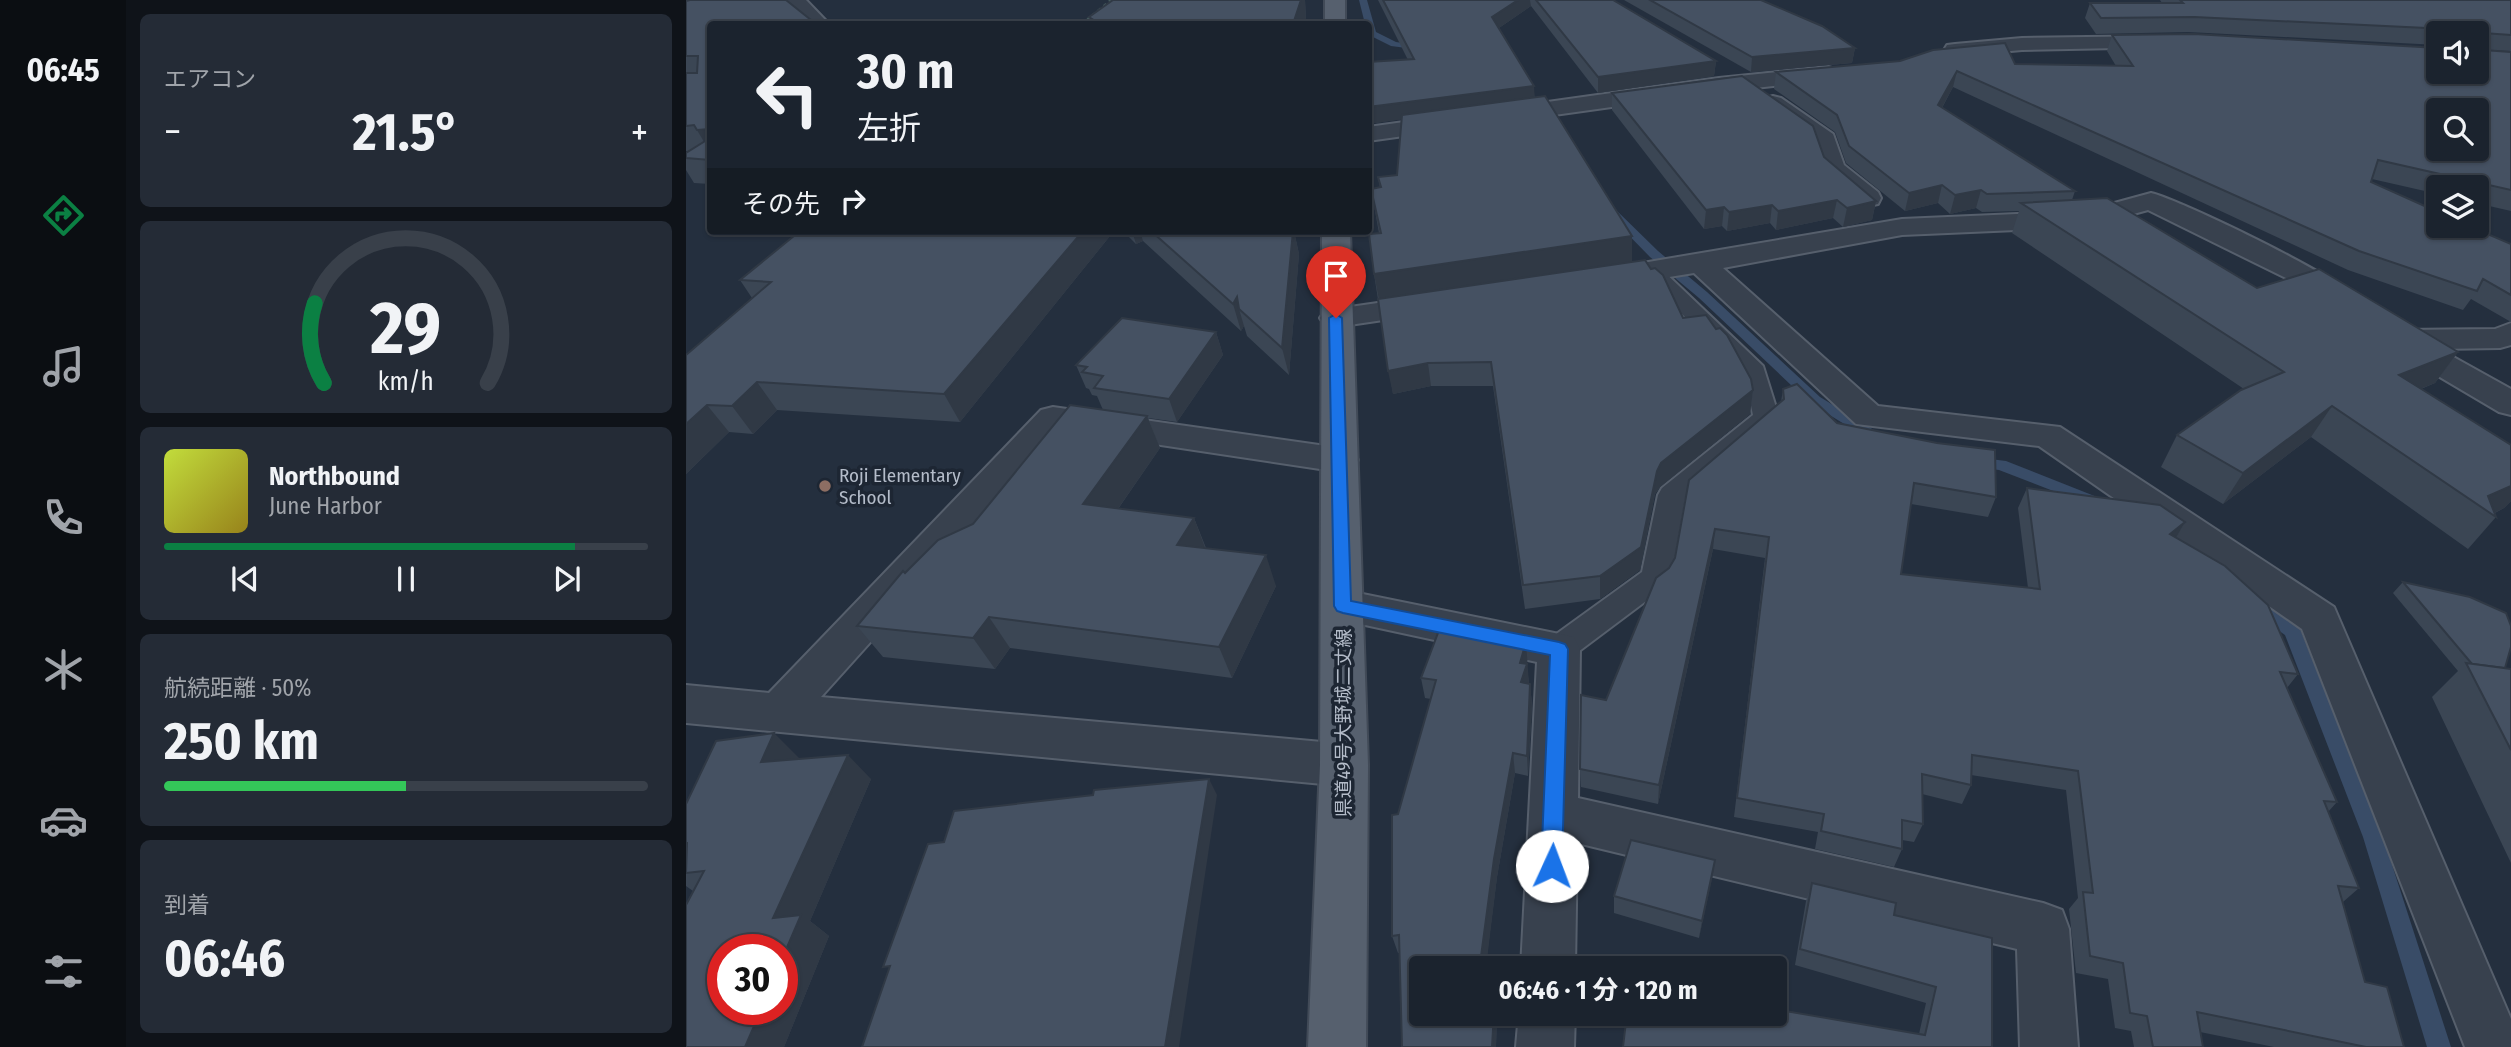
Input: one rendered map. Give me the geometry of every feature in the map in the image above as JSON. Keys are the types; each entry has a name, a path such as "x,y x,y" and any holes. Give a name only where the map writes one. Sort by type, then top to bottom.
{"main road":[{"path":"1335,0 1335,21"},
{"name":"県道49号大野城二丈線","path":"1336,235 1344,765 1337,1047"}],"street":[{"path":"796,0 816,21"},
{"path":"1929,57 1951,50 2022,44 2188,41"},
{"path":"1711,62 1745,82 1824,139 1832,168 1902,227"},
{"path":"1372,133 1745,82 1854,72"},
{"path":"1582,281 1679,267 1902,227 2087,219 2151,201 2317,282 2383,328 2511,404"},
{"path":"1679,267 1868,416 2049,435 2319,619 2494,1047"},
{"path":"1336,318 1460,300"},
{"path":"2383,328 2500,338 2511,333"},
{"path":"780,711 1052,418 1340,460"},
{"path":"1343,606 1559,649 1548,956"},
{"path":"686,704 1344,765"},
{"path":"1553,815 2043,929 2049,1047"},
{"path":"1545,1047 1546,1026"}],"lane":[{"path":"1559,649 1656,578 1672,495 1766,417 1755,371 1679,267"}],"path":[{"path":"1086,21 1111,0"}],"building":[{"path":"786,0 812,21 707,21 707,129 697,130 694,125 686,126 686,73 697,73 698,56 686,56 686,1"},
{"path":"1113,0 1301,0 1294,21 1095,21 1089,17"},
{"path":"1383,0 1518,0 1492,17 1534,86 1372,106 1372,62 1414,59"},
{"path":"1536,0 1613,0 1716,61 1598,77"},
{"path":"1650,0 1761,0 1822,26 1855,48 1752,57"},
{"path":"2180,0 2511,0 2511,35 2489,33 2489,21 2426,21 2426,28 2194,17 2101,18 2090,3 2183,3"},
{"path":"2194,34 2426,47 2426,84 2489,84 2489,50 2511,52 2511,190 2489,185 2489,175 2444,175 2378,160 2371,182 2426,207 2426,238 2489,238 2489,235 2511,244 2511,295 2483,279 2477,291 2359,251 1957,71 1938,105 2075,191 1987,194 1981,190 1955,195 1942,185 1909,193 1849,146 1837,115 1776,72 1900,61 1933,50 2005,43 2015,64 2133,66 2112,35"},
{"path":"1742,76 1813,126 1824,157 1876,201 1847,208 1837,200 1778,211 1772,205 1729,212 1724,207 1706,210 1612,93"},
{"path":"1545,96 1632,236 1374,274 1369,235 1381,233 1372,189 1381,187 1378,177 1397,175 1402,115"},
{"path":"707,140 707,160 686,158 686,153"},
{"path":"2107,198 2257,288 2319,269 2458,352 2399,375 2511,445 2511,486 2488,496 2496,517 2332,406 2243,473 2177,435 2241,390 2284,372 2021,203"},
{"path":"795,235 1080,235 944,394 757,382 732,406 707,405 686,424 686,355 771,282 740,280"},
{"path":"1155,235 1293,235 1282,348 1239,309 1237,297 1233,304"},
{"path":"1645,260 1651,269 1655,268 1663,275 1683,318 1706,315 1716,329 1720,328 1727,335 1751,379 1753,390 1661,463 1641,547 1600,576 1523,585 1491,362 1428,363 1388,371 1378,299"},
{"path":"1122,318 1216,332 1169,399 1094,388 1103,376 1082,372 1087,367 1076,365"},
{"path":"1797,384 1837,423 1937,443 1995,450 1996,497 1914,483 1901,574 2040,589 2027,488 2160,505 2185,522 2170,534 2225,566 2268,605 2298,674 2280,672 2337,802 2324,801 2359,888 2338,886 2365,982 2387,987 2404,1047 2366,1047 2197,1012 2203,1047 2153,1047 2147,1016 2130,1013 2123,963 2090,956 2083,892 2093,893 2078,771 1972,755 1971,785 1922,774 1923,824 1902,820 1902,849 1821,831 1824,814 1737,798 1769,537 1715,529 1659,785 1580,769 1581,695 1606,700 1656,578 1669,568 1675,558 1689,480 1784,399 1783,389"},
{"path":"1070,405 1147,416 1083,504 1194,518 1177,545 1266,555 1219,647 989,617 973,638 857,626 903,571 905,573 938,540 973,524"},
{"path":"2403,582 2470,597 2506,613 2511,626 2511,647 2505,668 2472,664"},
{"path":"1441,625 1526,642 1520,663 1527,664 1521,682 1530,684 1527,756 1513,753 1494,859 1481,956 1409,956 1409,1026 1493,1026 1492,1047 1402,1047 1399,935 1392,936 1392,815 1398,814 1436,680 1421,678"},
{"path":"2466,663 2511,669 2511,750"},
{"path":"774,733 761,762 848,755 773,918 801,915 793,934 707,934 707,1025 755,1025 745,1047 686,1047 686,905 704,871 686,873 686,804 716,741"},
{"path":"1209,779 1165,1047 862,1047 890,966 883,967 928,844 944,842 954,811 1093,795 1094,790"},
{"path":"1631,840 1715,860 1702,921 1614,896"},
{"path":"1812,883 1896,903 1894,915 1992,938 1992,1047 1623,1047 1625,1026 1787,1026 1787,1011 1925,1035 1936,987 1800,949"}],"waterway":[{"path":"1363,0 1369,21"},
{"path":"1372,33 1394,44 1419,48"},
{"path":"1610,210 1654,254 1703,295 1815,400 1877,438"},
{"path":"1974,462 2001,465 2092,501"},
{"path":"2258,607 2292,631 2373,837 2439,1047"}],"place":[{"name":"Roji Elementary School","path":"825,486"}],"route":[{"path":"1336,318 1343,606 1559,649 1552,866"}]}
